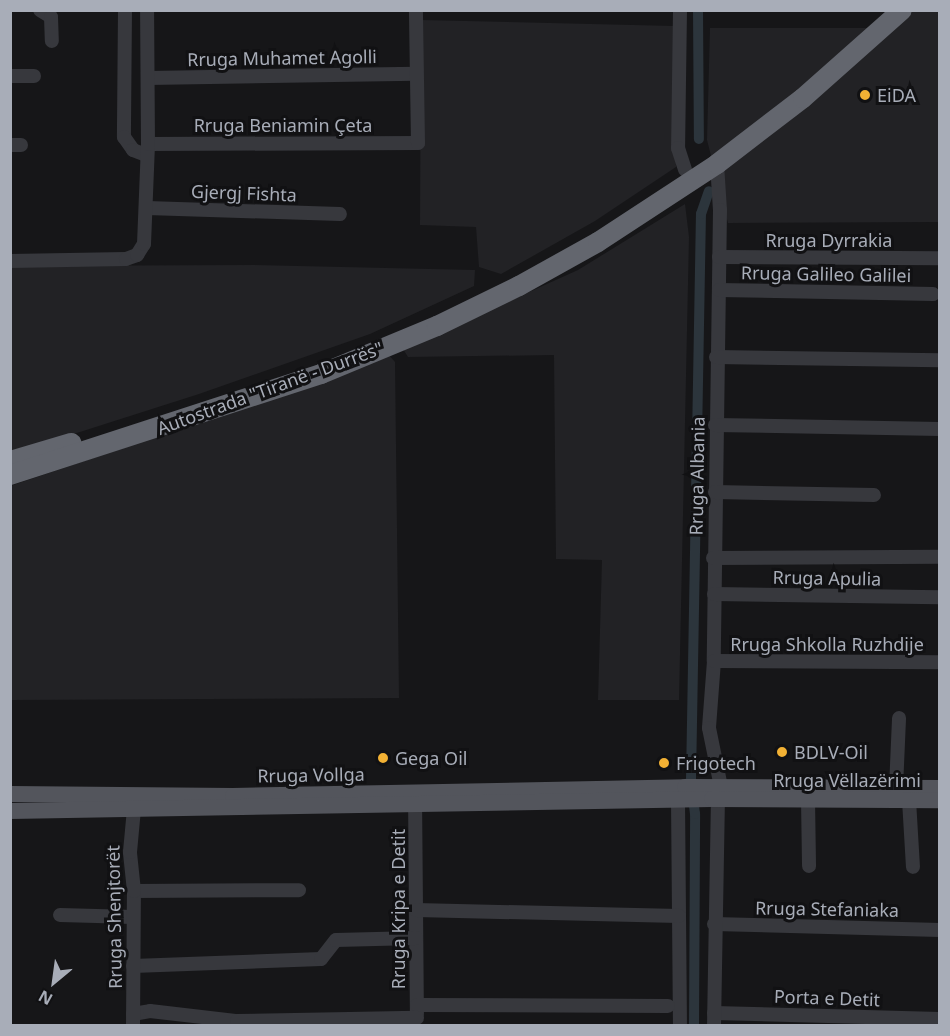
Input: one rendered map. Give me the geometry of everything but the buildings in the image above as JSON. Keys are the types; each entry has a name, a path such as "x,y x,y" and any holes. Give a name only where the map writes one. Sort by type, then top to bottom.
{"highway":[{"name":"Autostrada \"Tiranë - Durrës\"","path":"10,461 250,386 409,325 554,252 686,170 800,85 883,10"},
{"name":"Autostrada \"Tiranë - Durrës\"","path":"10,475 261,396 437,326 551,268 717,164 804,98 902,10"}],"main road":[{"name":"Rruga Vëllazërimi","path":"716,793 939,788"},
{"name":"Rruga Vëllazërimi","path":"716,793 808,800 939,800"},
{"name":"Rruga Vollga","path":"10,794 415,799 681,796 716,793"},
{"name":"Rruga Vollga","path":"10,811 415,799"}],"street":[{"path":"40,10 51,17 52,41"},
{"path":"124,10 124,137 126,144 147,149"},
{"path":"10,261 126,259 137,255 144,244 147,208 147,10"},
{"path":"416,10 416,74"},
{"path":"680,10 678,148 686,170"},
{"name":"Rruga Beniamin Çeta","path":"147,149 418,143 416,74"},
{"name":"Rruga Muhamet Agolli","path":"148,78 416,74"},
{"path":"10,76 34,76"},
{"name":"Rruga Albania","path":"714,1019 716,793 709,728 714,661 715,425 719,290 717,164"},
{"name":"Gjergj Fishta","path":"147,208 340,214"},
{"name":"Rruga Dyrrakia","path":"719,257 939,258"},
{"name":"Rruga Galileo Galilei","path":"719,290 933,294"},
{"path":"716,357 939,360"},
{"path":"715,425 939,429"},
{"path":"715,492 874,495"},
{"path":"714,558 939,556"},
{"name":"Rruga Apulia","path":"714,594 939,597"},
{"name":"Rruga Shkolla Ruzhdije","path":"714,661 939,662"},
{"path":"896,788 899,718"},
{"path":"680,1026 681,796"},
{"name":"Rruga Kripa e Detit","path":"415,799 417,1016"},
{"path":"808,800 808,866"},
{"path":"909,800 913,867"},
{"name":"Rruga Shenjtorët","path":"133,1020 134,891 130,852 134,809"},
{"path":"134,891 299,890"},
{"path":"416,910 679,916"},
{"path":"60,915 134,917"},
{"name":"Rruga Stefaniaka","path":"714,924 939,930"},
{"path":"133,966 321,958 336,940 416,938"},
{"path":"133,1020 181,1013 237,1021 668,1006"},
{"name":"Porta e Detit","path":"714,1019 939,1019"}],"shaded area":[{"path":"912,11 939,11 939,222 728,223 707,140 710,28 893,28"},
{"path":"421,20 674,26 676,167 595,221 501,274 479,267 476,227 420,225"},
{"path":"685,204 689,237 679,700 598,700 602,560 556,559 554,355 408,357 403,349 578,270"},
{"path":"252,265 475,270 474,286 370,334 199,394 11,454 11,266"},
{"path":"388,354 395,362 399,698 11,700 10,486 278,396"}],"waterway":[{"path":"698,10 699,139"},
{"path":"694,1026 695,814 691,779 701,214 709,191"}],"place":[{"name":"EiDA","path":"865,95"},
{"name":"BDLV-Oil","path":"782,752"},
{"name":"Gega Oil","path":"383,758"},
{"name":"Frigotech","path":"664,763"}]}
